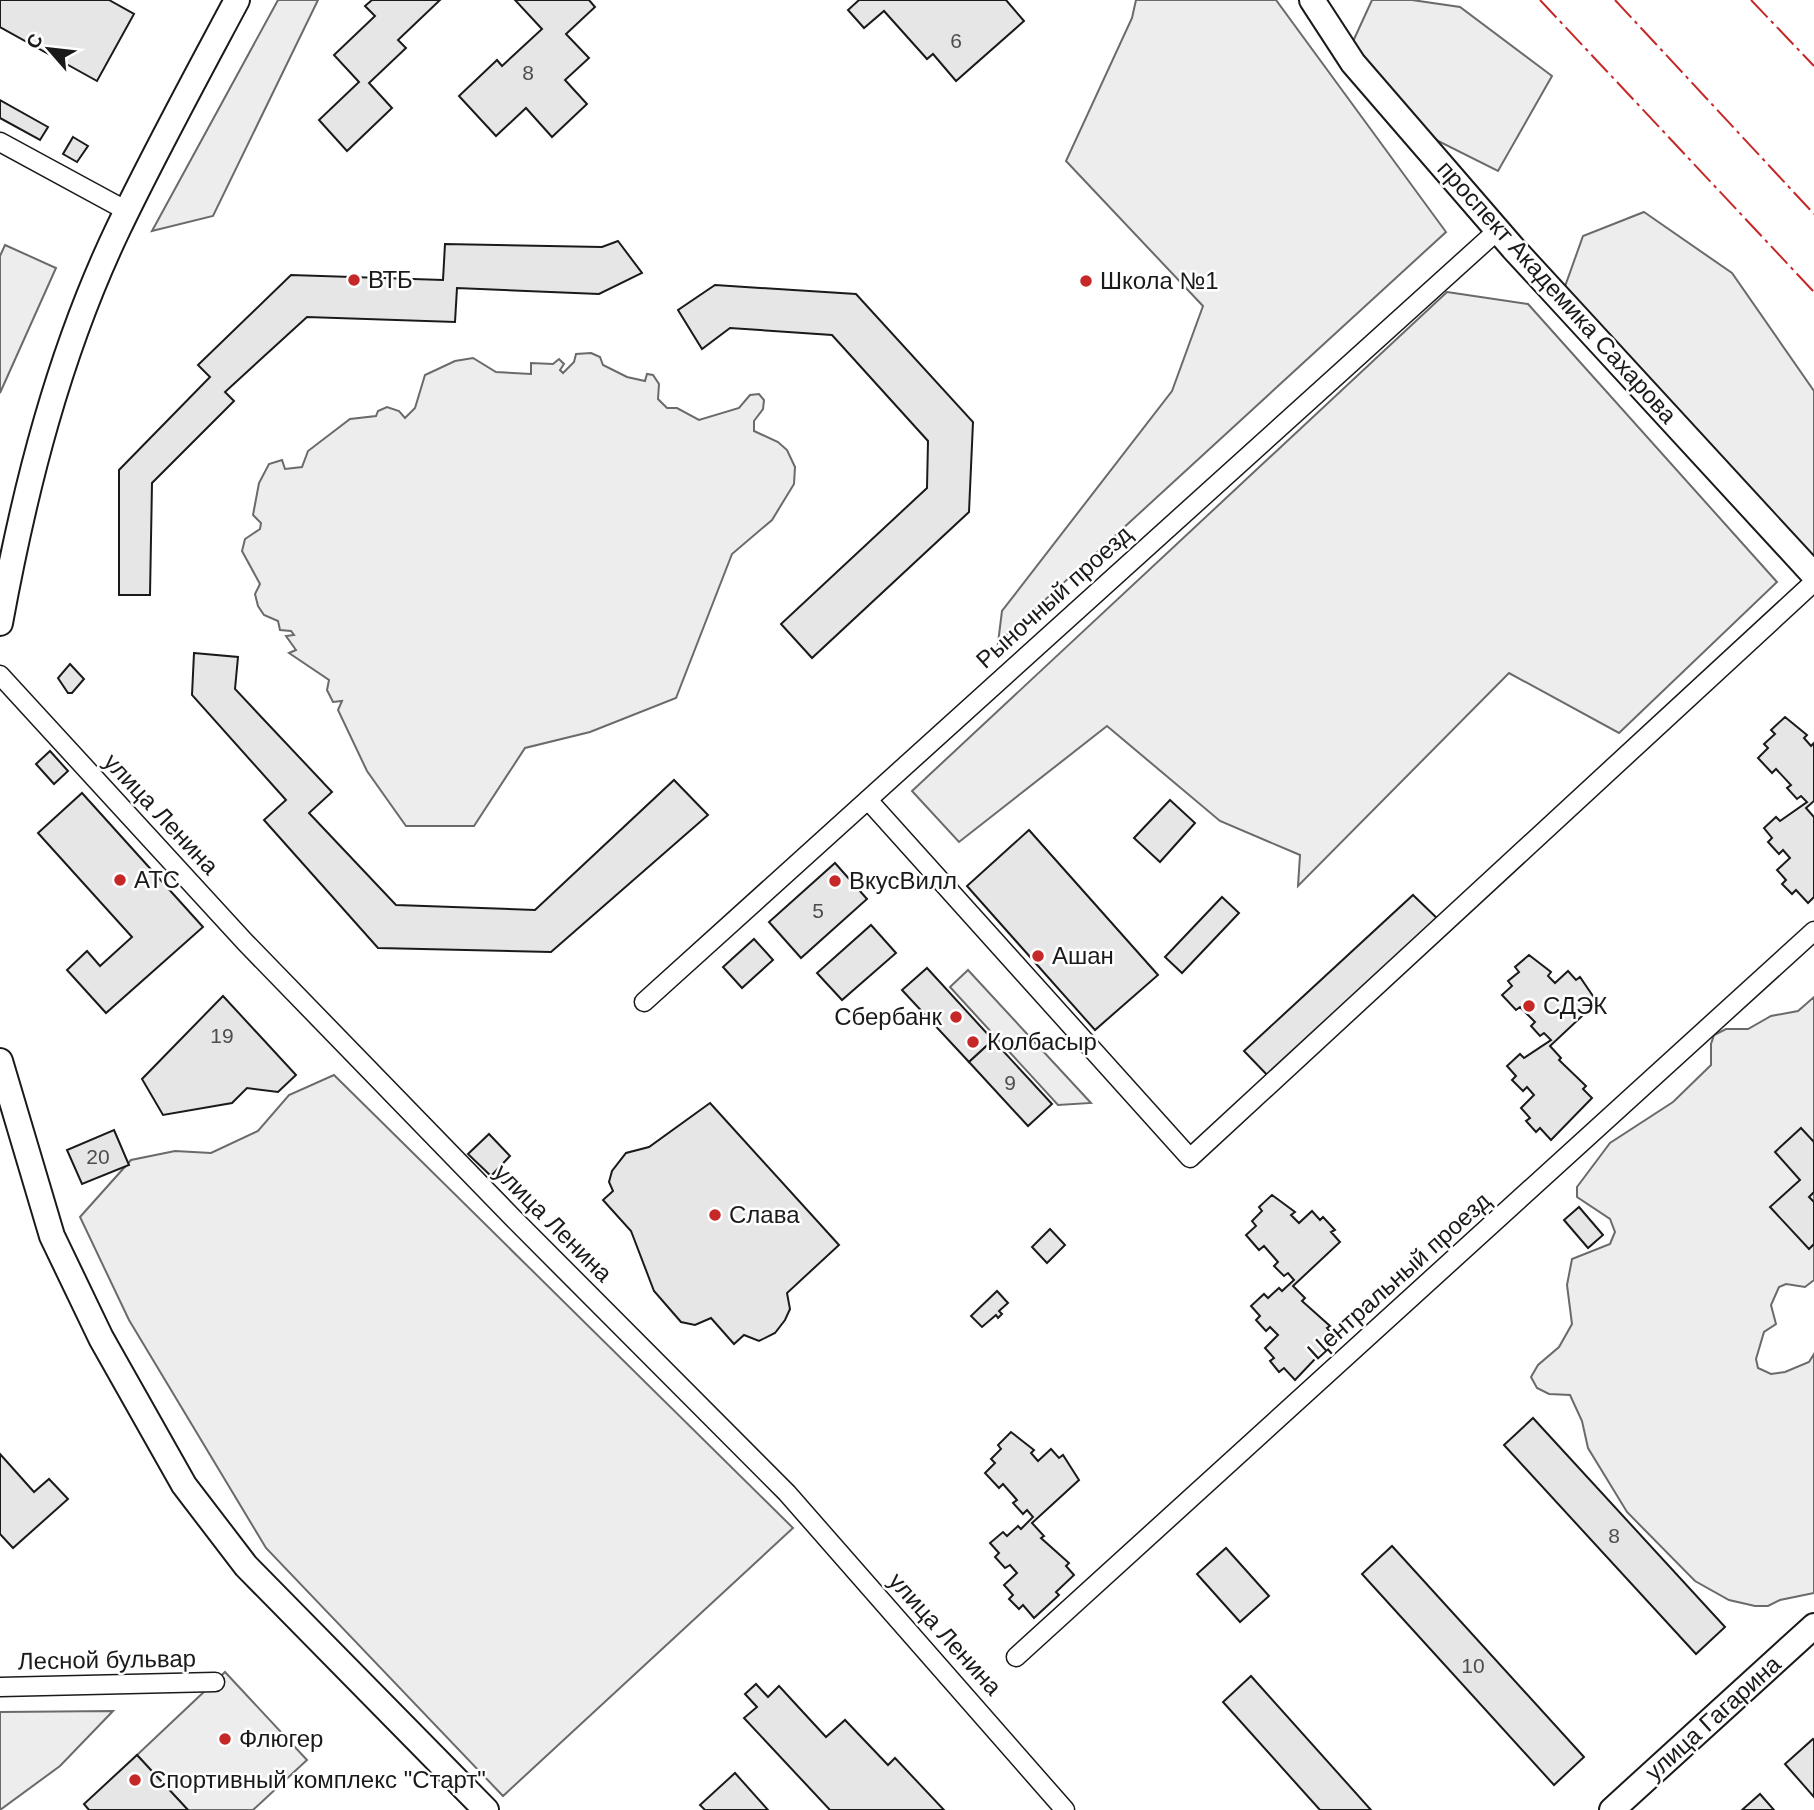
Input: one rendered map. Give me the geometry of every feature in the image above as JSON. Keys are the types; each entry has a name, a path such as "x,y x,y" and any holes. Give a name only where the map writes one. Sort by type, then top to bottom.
{"street":[{"path":"0,623 21,508 50,406 76,332 127,211 237,0"},
{"name":"проспект Академика Сахарова","path":"1312,0 1353,63 1498,229 1814,575"},
{"path":"0,142 127,211"},
{"name":"Рыночный проезд","path":"644,1002 1498,229"},
{"path":"868,800 1190,1158 1814,582"},
{"name":"улица Ленина","path":"0,676 254,952 513,1218 787,1493 1065,1810"},
{"name":"Центральный проезд","path":"1016,1657 1814,931"},
{"path":"1,1070 52,1236 101,1338 184,1485 246,1566 486,1810"},
{"name":"улица Гагарина","path":"1612,1810 1814,1626"},
{"name":"Лесной бульвар","path":"0,1687 215,1682"}],"shaded area":[{"path":"278,0 318,0 213,216 152,231"},
{"path":"1136,0 1276,0 1446,232 998,643 1002,611 1172,391 1203,306 1066,161 1132,18"},
{"path":"1372,0 1412,0 1460,7 1552,76 1498,171 1404,124 1350,48"},
{"path":"1644,212 1732,273 1814,391 1814,566 1563,292 1583,236"},
{"path":"5,245 56,268 0,393 0,256"},
{"path":"1447,292 1528,304 1777,582 1619,733 1509,673 1298,886 1300,855 1220,821 1107,726 959,842 912,791"},
{"path":"591,353 600,357 603,365 627,377 645,381 647,374 653,375 659,384 658,399 667,408 677,408 699,420 739,408 750,395 759,394 764,400 763,409 754,421 754,431 778,442 787,450 795,467 794,484 772,520 732,554 676,698 590,732 525,748 474,826 406,826 367,771 338,710 342,701 333,702 327,690 329,680 289,653 296,650 286,636 294,635 291,631 280,630 278,621 264,615 258,606 255,594 260,584 242,551 245,539 260,529 261,523 253,515 259,483 269,464 282,460 285,469 302,467 308,451 350,419 376,416 378,411 387,407 399,411 405,418 415,408 425,375 455,361 473,358 496,372 531,374 531,363 553,364 559,359 564,364 560,370 563,373 574,362 576,354"},
{"path":"968,970 1091,1103 1058,1105 950,987"},
{"path":"1814,997 1814,1280 1805,1287 1786,1284 1779,1287 1771,1305 1776,1324 1764,1332 1756,1359 1758,1368 1771,1374 1785,1372 1809,1362 1814,1354 1814,1593 1780,1600 1768,1606 1755,1606 1729,1600 1695,1581 1627,1512 1588,1448 1582,1421 1570,1395 1549,1394 1537,1388 1531,1377 1538,1365 1559,1347 1572,1324 1567,1285 1572,1259 1610,1244 1615,1232 1610,1219 1577,1197 1577,1187 1610,1143 1673,1102 1711,1065 1714,1035 1726,1029 1748,1029 1771,1016 1798,1011"},
{"path":"334,1075 793,1528 503,1796 266,1548 129,1320 80,1217 131,1160 175,1151 211,1153 258,1131 289,1095"},
{"path":"225,1672 307,1760 253,1810 188,1810 137,1755"},
{"path":"113,1711 60,1766 0,1810 0,1712"}],"building":[{"path":"0,0 109,0 134,14 97,81 0,27"},
{"path":"372,0 440,0 398,40 406,48 369,83 392,108 347,151 319,120 359,82 334,55 375,16 365,6"},
{"path":"515,0 589,0 595,7 566,34 589,58 565,80 587,104 552,137 526,108 496,136 459,96 497,60 502,66 542,29"},
{"path":"859,0 1006,0 1024,21 956,81 933,54 927,59 884,11 864,28 848,10"},
{"path":"0,100 48,127 40,140 0,118"},
{"path":"73,137 88,146 77,162 63,154"},
{"path":"618,241 642,273 599,294 457,288 455,322 307,317 225,392 234,401 152,483 150,595 119,595 119,470 210,377 198,365 291,275 443,280 445,244 602,247"},
{"path":"715,285 856,294 973,422 969,512 812,658 781,624 927,488 928,441 832,335 730,328 702,349 678,310"},
{"path":"194,653 238,657 235,689 332,792 309,813 396,905 535,910 674,780 708,815 551,952 378,948 264,820 286,800 192,695"},
{"path":"70,664 84,679 72,693 68,693 58,678"},
{"path":"1785,717 1807,735 1804,738 1811,746 1814,743 1814,801 1806,808 1814,817 1814,897 1808,903 1796,890 1792,894 1782,884 1786,880 1777,870 1790,858 1783,850 1779,854 1768,842 1772,838 1764,828 1776,817 1780,821 1807,802 1801,796 1797,799 1787,788 1791,785 1776,769 1772,773 1758,758 1768,748 1764,744 1775,734 1771,730"},
{"path":"50,751 68,771 54,784 36,764"},
{"name":"АТС","path":"82,793 203,927 106,1013 67,970 87,951 100,966 132,937 38,833"},
{"path":"1170,800 1195,823 1160,862 1134,838"},
{"path":"1029,830 1158,975 1095,1030 967,886"},
{"path":"835,863 867,899 801,958 769,922"},
{"path":"1413,895 1442,923 1273,1081 1244,1051"},
{"path":"1222,897 1239,913 1182,973 1165,957"},
{"path":"871,925 896,953 842,1000 817,973"},
{"path":"754,939 773,960 742,988 723,967"},
{"path":"1529,955 1551,972 1548,976 1555,983 1568,971 1576,980 1580,977 1597,1002 1550,1046 1561,1058 1559,1060 1586,1086 1583,1089 1592,1098 1551,1140 1540,1128 1536,1132 1526,1121 1530,1118 1521,1108 1534,1095 1527,1087 1523,1091 1512,1080 1516,1076 1507,1066 1520,1054 1524,1058 1551,1040 1544,1033 1540,1036 1531,1026 1535,1022 1520,1007 1516,1010 1502,995 1512,986 1508,981 1519,972 1515,967"},
{"path":"927,968 993,1040 969,1062 902,990"},
{"path":"223,996 296,1075 278,1092 247,1088 232,1103 163,1115 142,1079"},
{"path":"993,1040 1052,1104 1028,1126 969,1062"},
{"name":"Слава","path":"710,1103 839,1245 787,1293 790,1309 785,1320 775,1333 759,1341 744,1335 734,1344 711,1318 695,1325 681,1322 654,1291 631,1231 603,1200 613,1191 609,1182 612,1171 626,1153 649,1147"},
{"path":"1801,1128 1814,1142 1814,1192 1809,1197 1814,1202 1814,1244 1809,1249 1770,1207 1800,1180 1775,1152"},
{"path":"114,1130 129,1165 82,1184 67,1150"},
{"path":"489,1134 510,1156 491,1176 468,1154"},
{"path":"1272,1195 1295,1212 1291,1215 1299,1223 1312,1211 1320,1220 1323,1217 1335,1230 1331,1232 1340,1242 1293,1286 1305,1298 1302,1301 1330,1326 1327,1328 1335,1338 1295,1380 1284,1368 1279,1372 1270,1361 1274,1358 1265,1348 1278,1335 1270,1327 1266,1331 1256,1320 1260,1316 1251,1306 1264,1294 1268,1298 1279,1288 1282,1291 1294,1280 1288,1273 1284,1276 1274,1266 1278,1262 1264,1246 1259,1250 1246,1235 1256,1226 1252,1221 1262,1211 1259,1207"},
{"path":"1579,1207 1603,1235 1588,1248 1564,1220"},
{"path":"1050,1229 1065,1245 1047,1263 1032,1247"},
{"path":"997,1291 1008,1303 999,1311 1002,1314 998,1318 996,1315 982,1327 971,1316"},
{"path":"1533,1418 1725,1627 1696,1654 1504,1445"},
{"path":"1011,1432 1034,1450 1031,1453 1038,1461 1051,1449 1059,1458 1063,1455 1079,1480 1032,1523 1044,1536 1041,1538 1069,1563 1066,1566 1074,1575 1056,1592 1059,1595 1034,1618 1023,1605 1019,1609 1009,1599 1013,1595 1004,1585 1017,1573 1010,1565 1005,1568 995,1557 999,1553 990,1543 1003,1532 1007,1536 1018,1526 1021,1529 1033,1517 1027,1510 1023,1514 1013,1503 1017,1500 1003,1484 999,1488 985,1473 995,1463 991,1459 1001,1449 998,1445"},
{"path":"0,1454 34,1492 49,1479 68,1499 13,1548 0,1534"},
{"path":"1392,1546 1584,1757 1554,1785 1362,1574"},
{"path":"1226,1548 1269,1596 1240,1622 1197,1574"},
{"path":"1251,1676 1371,1810 1320,1810 1223,1702"},
{"path":"756,1684 768,1697 779,1686 826,1737 845,1720 888,1765 895,1758 944,1810 830,1810 744,1718 757,1707 745,1694"},
{"path":"1814,1740 1814,1797 1785,1764"},
{"name":"Спортивный комплекс \"Старт\"","path":"137,1755 188,1810 89,1810 84,1804"},
{"path":"735,1773 768,1810 705,1810 700,1805"},
{"path":"1760,1794 1774,1810 1742,1810"}],"power":[{"path":"1540,0 1814,292"},
{"path":"1615,0 1814,214"},
{"path":"1751,0 1814,66"}],"place":[{"name":"ВТБ","path":"354,280"},
{"name":"Школа №1","path":"1086,281"},
{"name":"АТС","path":"120,880"},
{"name":"ВкусВилл","path":"835,881"},
{"name":"Ашан","path":"1038,956"},
{"name":"СДЭК","path":"1529,1006"},
{"name":"Сбербанк","path":"956,1017"},
{"name":"Колбасыр","path":"973,1042"},
{"name":"Слава","path":"715,1215"},
{"name":"Флюгер","path":"225,1739"},
{"name":"Спортивный комплекс \"Старт\"","path":"135,1780"}]}
